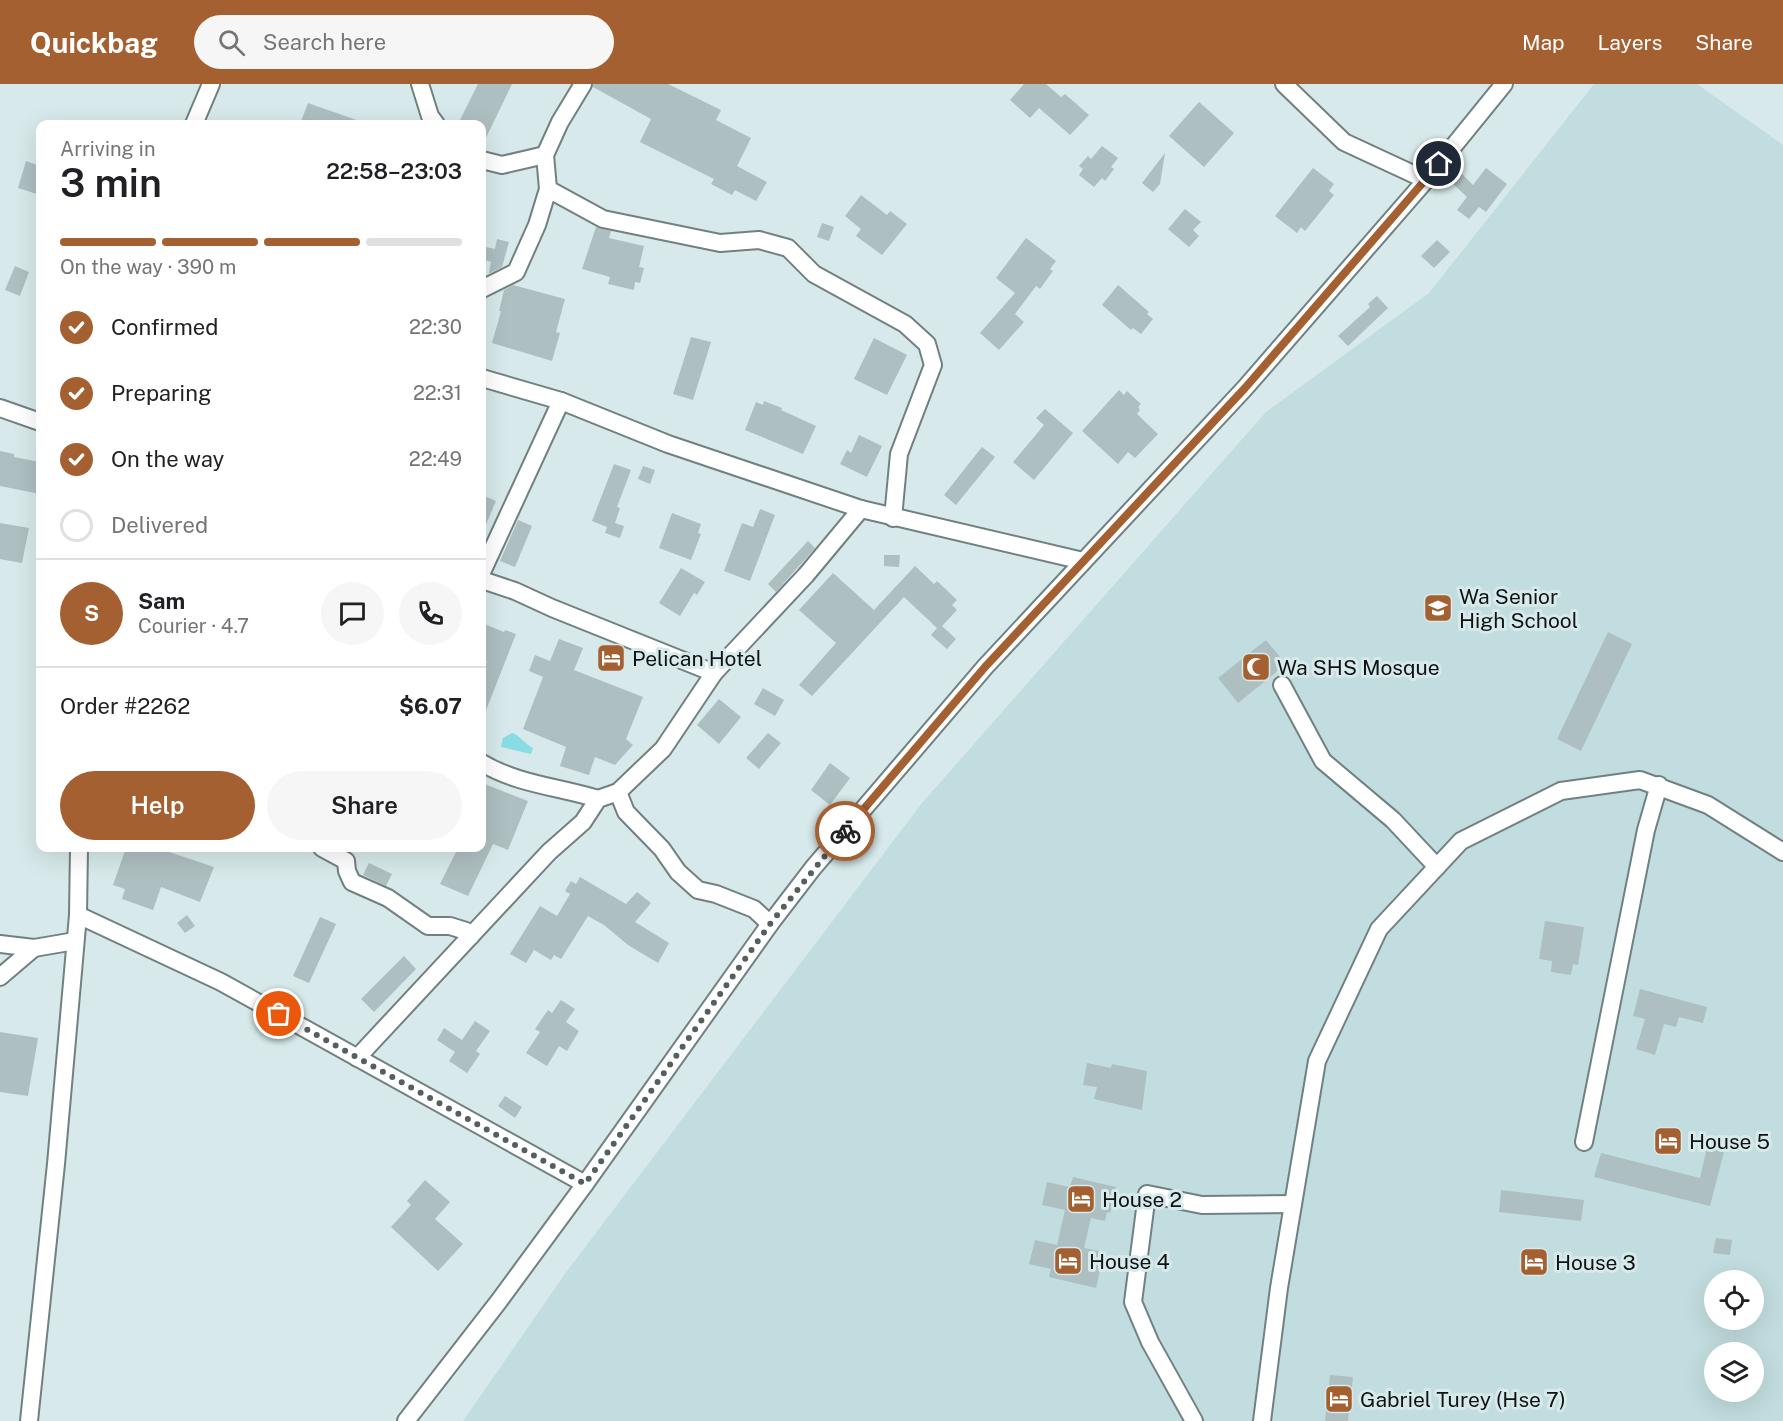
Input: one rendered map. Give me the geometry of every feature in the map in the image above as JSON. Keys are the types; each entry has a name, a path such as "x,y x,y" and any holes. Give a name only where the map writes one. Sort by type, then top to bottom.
{"street":[{"path":"196,120 211,84"},
{"path":"420,84 433,120"},
{"path":"486,287 516,272 537,225 548,189 545,155 560,122 583,84"},
{"path":"1284,84 1344,142 1426,180"},
{"path":"406,1421 499,1301 770,924 813,868 985,667 1245,388 1426,180 1504,84"},
{"path":"486,161 502,165 545,155"},
{"path":"548,189 603,219 720,243 759,240 788,248 814,274 905,324 927,344 933,365 899,454 893,518"},
{"path":"486,379 561,401 668,444 861,509 1083,561"},
{"path":"486,563 561,401"},
{"path":"0,408 36,421"},
{"path":"486,766 496,772 531,784 598,799 618,792 663,748 714,673 806,575 861,509"},
{"path":"486,581 515,591 563,613 714,673"},
{"path":"1282,685 1323,761 1393,820 1437,867"},
{"path":"1262,1421 1279,1288 1317,1061 1379,929 1461,841 1561,790 1640,780 1659,785 1708,805 1783,852"},
{"path":"1584,1142 1646,830 1659,785"},
{"path":"618,792 626,812 662,849 678,872 698,890 716,894 754,909 770,924"},
{"path":"357,1058 549,852 583,822 598,799"},
{"path":"29,1421 56,1164 78,915 79,852"},
{"path":"329,852 346,861 352,882 388,898 428,926 450,926 466,931 471,936"},
{"path":"78,915 221,981 585,1184"},
{"path":"0,944 34,948 75,941"},
{"path":"0,977 34,948"},
{"path":"1194,1421 1150,1342 1133,1302 1148,1194 1202,1205 1293,1204"}],"shaded area":[{"name":"Wa Senior High School","path":"1594,84 1697,84 1783,145 1783,1421 463,1421 567,1271 922,803 1266,412 1429,293"}],"water":[{"path":"512,733 533,748 531,754 501,747 503,738"}],"building":[{"path":"478,84 512,84 486,138 486,120 460,120"},
{"path":"593,84 668,84 721,110 716,120 751,138 737,166 767,182 756,201 735,190 732,195 711,184 714,179 640,142 651,119 593,87"},
{"path":"1024,84 1046,84 1061,97 1065,94 1089,115 1070,135 1039,108 1030,118 1010,100"},
{"path":"1199,102 1234,133 1204,167 1169,136"},
{"path":"308,103 356,120 302,120"},
{"path":"1102,146 1118,158 1111,167 1114,169 1105,181 1102,178 1094,187 1079,175 1083,169 1079,166 1088,156 1091,159"},
{"path":"1165,153 1160,184 1153,192 1142,183"},
{"path":"26,161 36,165 36,194 18,188"},
{"path":"1313,168 1334,184 1329,191 1334,195 1305,231 1301,227 1297,233 1275,216"},
{"path":"1486,168 1507,184 1486,212 1479,207 1469,219 1457,210 1467,197 1451,182 1460,172 1473,185"},
{"path":"861,195 887,215 890,211 907,224 882,255 856,236 861,229 845,216"},
{"path":"1185,209 1201,222 1193,230 1199,236 1189,247 1168,229"},
{"path":"822,223 834,227 829,241 817,237"},
{"path":"596,227 611,231 609,238 644,246 639,267 644,268 640,283 635,282 634,290 608,284 610,277 582,269"},
{"path":"1026,238 1056,261 1050,269 1053,271 1040,289 1036,286 1015,314 1024,322 999,350 980,333 1015,293 996,278"},
{"path":"497,239 509,242 502,267 489,273 491,262 486,260 486,247 495,249"},
{"path":"1437,240 1450,252 1434,268 1421,256"},
{"path":"15,266 29,272 20,296 5,290"},
{"path":"513,285 565,299 556,332 560,333 552,361 492,343 504,290"},
{"path":"1118,285 1149,312 1147,314 1153,319 1141,334 1133,328 1131,330 1102,305"},
{"path":"1377,296 1388,308 1348,346 1338,336 1370,307 1368,304"},
{"path":"691,337 711,342 693,400 673,394"},
{"path":"874,338 907,355 887,395 854,379"},
{"path":"1119,390 1124,395 1127,391 1141,404 1137,414 1158,434 1135,458 1128,452 1118,464 1082,431"},
{"path":"764,401 816,426 803,454 745,430 756,402 763,405"},
{"path":"1045,409 1073,433 1034,480 1013,462 1044,425 1036,418"},
{"path":"859,435 882,446 867,477 840,464 847,450 851,453"},
{"path":"982,447 995,457 956,505 944,495"},
{"path":"0,451 14,454 14,457 36,461 36,493 0,486"},
{"path":"614,464 631,470 617,507 620,508 615,523 624,526 620,538 605,533 607,527 592,521"},
{"path":"643,466 655,470 650,484 638,479"},
{"path":"486,497 496,501 486,525"},
{"path":"760,509 775,515 750,581 724,571 742,523 753,527"},
{"path":"672,513 701,524 698,533 701,534 691,560 659,548"},
{"path":"518,520 532,526 515,567 500,561"},
{"path":"0,523 29,528 22,563 0,559"},
{"path":"808,541 815,548 776,592 768,584"},
{"path":"884,555 900,555 899,567 884,566"},
{"path":"915,566 934,584 937,581 957,600 952,605 957,610 942,626 956,639 947,649 931,635 937,628 904,597 812,696 799,685 836,643 799,610 833,573 874,610"},
{"path":"681,568 705,582 697,595 694,593 680,616 659,603"},
{"path":"486,625 516,634 486,710 486,664"},
{"path":"1608,632 1632,644 1581,751 1557,739"},
{"path":"559,639 583,648 574,670 643,697 626,739 633,745 615,765 595,757 589,775 560,766 566,747 523,729 543,677 529,671 535,655 550,661"},
{"path":"1266,640 1286,664 1238,703 1218,678"},
{"path":"763,688 784,700 775,716 754,704"},
{"path":"719,699 741,717 719,744 697,725"},
{"path":"768,733 781,743 759,769 746,758"},
{"path":"830,763 850,778 830,805 811,790"},
{"path":"486,785 528,801 508,850 493,844 468,896 440,884 456,852 486,852"},
{"path":"125,852 169,852 214,867 200,902 161,887 153,910 122,899 125,889 113,885"},
{"path":"369,863 392,874 386,886 363,875"},
{"path":"580,877 626,904 637,892 651,903 635,922 669,943 658,963 588,916 561,959 554,955 551,960 534,950 526,963 510,954 540,906 557,916 570,894 565,891 571,881 576,884"},
{"path":"187,915 195,926 185,933 177,923"},
{"path":"320,917 336,924 309,983 293,976"},
{"path":"1545,921 1584,927 1578,965 1573,964 1571,975 1551,972 1552,961 1539,959"},
{"path":"404,956 416,969 374,1012 361,999"},
{"path":"1640,989 1707,1007 1703,1023 1679,1017 1676,1027 1664,1024 1655,1055 1636,1049 1645,1019 1633,1016"},
{"path":"561,1000 575,1009 566,1022 579,1031 567,1051 559,1046 547,1066 526,1053 540,1032 535,1029 548,1010 552,1013"},
{"path":"475,1021 490,1031 476,1051 480,1054 467,1073 449,1061 455,1052 437,1040 444,1028 462,1040"},
{"path":"0,1032 38,1038 28,1096 0,1092"},
{"path":"1087,1063 1111,1068 1112,1064 1147,1071 1142,1110 1094,1099 1097,1087 1083,1085"},
{"path":"505,1096 522,1107 515,1118 498,1106"},
{"path":"1709,1139 1726,1144 1710,1206 1594,1177 1601,1153 1700,1178"},
{"path":"1073,1177 1116,1187 1110,1213 1107,1212 1105,1221 1091,1218 1084,1248 1099,1251 1097,1260 1102,1262 1096,1288 1049,1277 1051,1269 1029,1264 1035,1240 1057,1245 1065,1210 1042,1205 1047,1182 1070,1187"},
{"path":"425,1180 450,1202 435,1219 463,1244 438,1271 391,1227 411,1205 407,1201"},
{"path":"1501,1190 1584,1200 1581,1221 1499,1212"},
{"path":"1716,1238 1732,1240 1730,1255 1713,1253"},
{"name":"Gabriel Turey (Hse 7)","path":"1330,1375 1353,1377 1348,1421 1325,1421"}],"way so far":[{"path":"279,1014 585,1184 770,924 845,831"}],"place":[{"name":"Wa Senior High School","path":"1438,608"},
{"name":"Pelican Hotel","path":"611,658"},
{"name":"Wa SHS Mosque","path":"1256,667"},
{"name":"House 5","path":"1668,1141"},
{"name":"House 2","path":"1081,1199"},
{"name":"House 4","path":"1068,1261"},
{"name":"House 3","path":"1534,1262"},
{"name":"Gabriel Turey (Hse 7)","path":"1339,1399"}],"route":[{"path":"845,831 985,667 1245,388 1439,164"}]}
